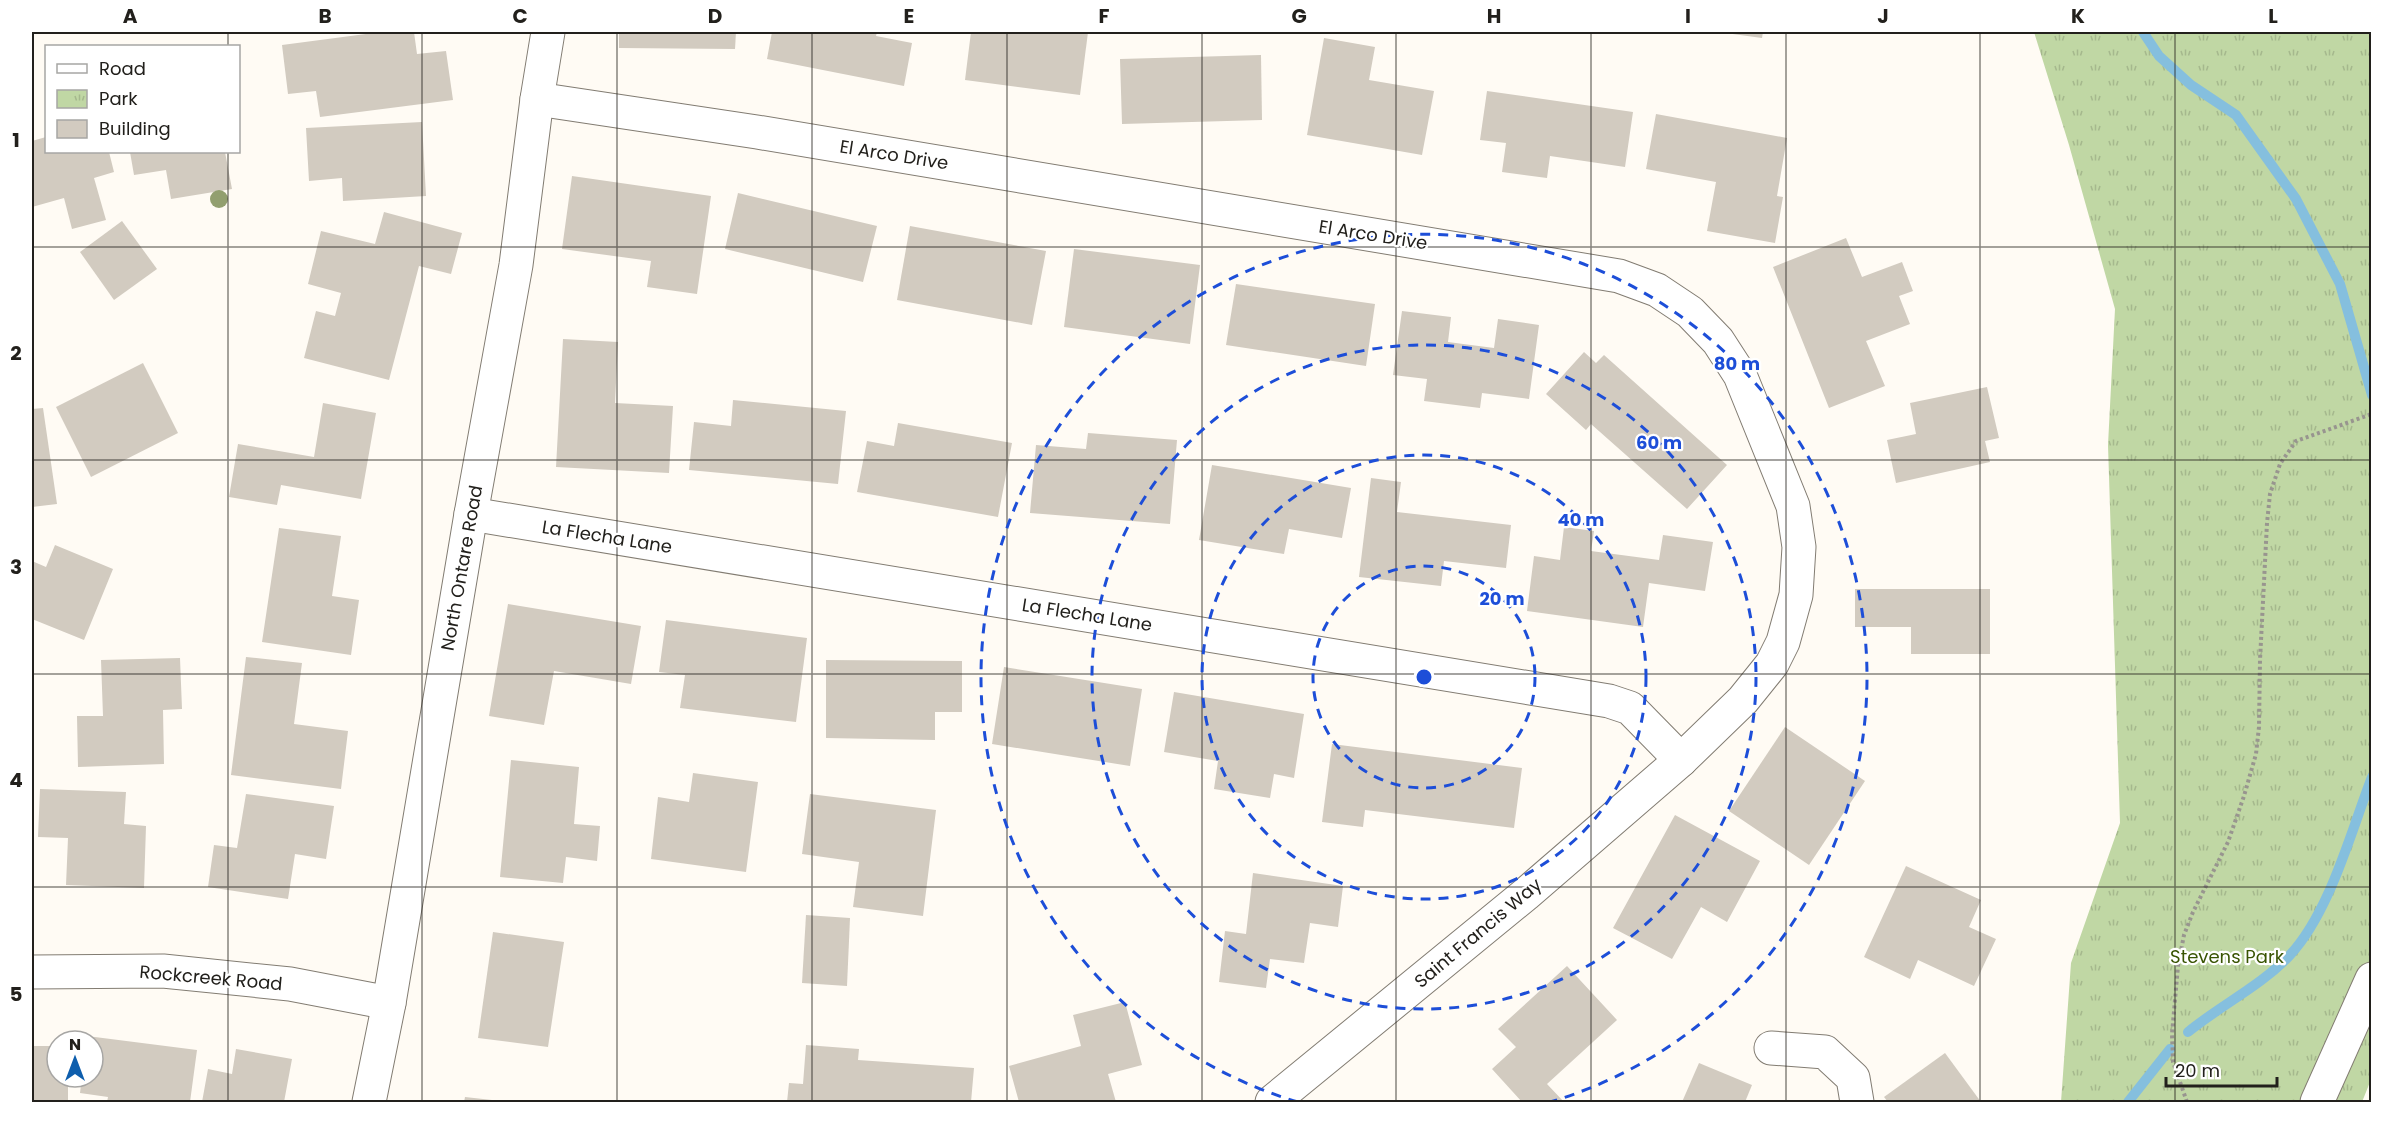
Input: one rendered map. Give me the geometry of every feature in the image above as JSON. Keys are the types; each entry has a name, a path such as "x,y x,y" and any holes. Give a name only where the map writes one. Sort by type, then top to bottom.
{"street":[{"name":"North Ontare Road","path":"369,1102 389,1003 471,514 516,264 548,32"},
{"name":"El Arco Drive","path":"537,99 757,132 1619,276 1657,290 1690,312 1718,341 1740,375 1793,506 1799,547 1796,595 1783,642 1772,664 1743,700 1681,760"},
{"name":"La Flecha Lane","path":"471,514 1609,701 1630,708 1681,760"},
{"name":"Saint Francis Way","path":"1272,1102 1526,894 1681,760"},
{"name":"Rockcreek Road","path":"32,972 163,970 290,984 389,1003"},
{"path":"2317,1102 2372,979"},
{"path":"1771,1048 1825,1052 1853,1078 1857,1102"}],"path":[{"path":"2187,1102 2173,1062 2172,1034 2178,966 2184,935 2228,842 2256,754 2270,494 2280,464 2296,441 2372,414"}],"green space":[{"name":"Stevens Park","path":"2034,32 2371,32 2372,1077 2362,1102 2061,1102 2071,963 2120,823 2108,445 2115,309 2069,145"}],"building":[{"path":"381,32 414,32 417,54 446,51 453,100 320,117 316,91 288,94 282,45"},
{"path":"619,32 736,32 735,49 619,48"},
{"path":"772,32 877,32 876,36 912,43 904,86 767,59"},
{"path":"971,32 1088,32 1080,95 965,80"},
{"path":"1718,32 1763,32 1762,38"},
{"path":"1324,38 1375,47 1369,80 1434,91 1422,155 1307,135"},
{"path":"1261,55 1262,120 1122,124 1120,59"},
{"path":"1487,91 1633,112 1625,167 1550,156 1547,178 1502,172 1506,143 1480,140"},
{"path":"1656,114 1787,138 1777,196 1783,197 1775,243 1707,231 1716,182 1646,169"},
{"path":"422,122 426,196 343,201 342,178 309,181 306,128"},
{"path":"45,137 45,153 109,153 114,172 94,178 106,220 72,229 64,198 32,207 32,141"},
{"path":"130,153 225,153 232,189 171,199 166,170 134,175"},
{"path":"572,176 711,196 697,294 647,287 651,261 562,249"},
{"path":"738,193 877,226 863,282 725,249"},
{"path":"384,212 462,233 451,274 419,266 389,380 304,358 316,311 335,316 341,293 308,284 321,231 375,244"},
{"path":"122,221 157,269 114,300 80,252"},
{"path":"910,226 1046,251 1032,325 897,300"},
{"path":"1846,238 1862,277 1902,262 1913,291 1899,296 1910,324 1866,341 1885,386 1829,408 1773,267"},
{"path":"1074,249 1200,265 1190,344 1064,327"},
{"path":"1236,284 1375,304 1366,366 1226,345"},
{"path":"1402,311 1451,317 1448,342 1494,348 1498,319 1539,325 1529,399 1482,393 1480,408 1424,401 1427,379 1393,375"},
{"path":"563,339 618,342 615,403 673,406 669,473 556,467"},
{"path":"1584,352 1596,363 1604,355 1727,465 1687,509 1591,424 1586,430 1546,394"},
{"path":"143,363 178,433 91,477 56,407"},
{"path":"1987,387 1999,438 1985,441 1990,462 1896,483 1887,440 1916,434 1910,403"},
{"path":"733,400 846,411 838,484 689,470 694,422 731,426"},
{"path":"323,403 376,413 361,499 281,485 277,505 229,497 238,444 314,457"},
{"path":"43,408 57,504 32,507 32,409"},
{"path":"898,423 1012,443 998,517 857,492 867,441 894,446"},
{"path":"1088,433 1177,440 1170,524 1030,513 1036,445 1086,449"},
{"path":"1212,465 1351,488 1342,538 1289,529 1284,554 1199,540"},
{"path":"1371,478 1401,482 1397,512 1511,525 1506,568 1444,561 1441,586 1359,577"},
{"path":"1564,527 1594,531 1591,551 1659,560 1663,535 1713,542 1705,591 1649,583 1643,627 1527,611 1534,556 1560,560"},
{"path":"279,528 341,536 332,596 359,600 351,655 262,642"},
{"path":"55,545 113,569 84,640 32,619 32,561 46,567"},
{"path":"1855,589 1990,589 1990,654 1911,654 1911,627 1855,627"},
{"path":"508,604 641,626 631,684 554,671 544,725 489,716"},
{"path":"666,620 807,638 796,722 680,708 685,675 659,672"},
{"path":"246,657 302,663 294,724 348,731 341,789 231,775"},
{"path":"180,658 182,709 163,710 164,764 78,767 77,716 103,716 101,660"},
{"path":"826,660 962,661 962,712 935,712 935,740 826,738"},
{"path":"1004,667 1142,689 1130,766 992,744"},
{"path":"1174,692 1304,714 1294,778 1274,774 1270,798 1214,789 1218,761 1164,752"},
{"path":"1785,727 1865,781 1809,865 1729,811"},
{"path":"1332,744 1522,768 1514,828 1365,810 1363,827 1322,822"},
{"path":"511,760 579,767 574,824 600,826 597,861 566,857 563,883 500,877"},
{"path":"693,773 758,782 746,872 651,859 658,797 689,802"},
{"path":"40,789 126,792 124,824 146,826 144,888 66,885 68,838 38,837"},
{"path":"246,794 334,806 326,859 295,854 288,899 208,887 214,845 237,848"},
{"path":"810,794 936,810 923,916 853,907 859,862 802,854"},
{"path":"1675,815 1760,861 1727,922 1701,907 1672,959 1613,928"},
{"path":"1906,866 1981,900 1969,927 1996,939 1974,986 1918,960 1910,979 1864,957"},
{"path":"1253,873 1343,886 1338,927 1310,923 1304,963 1270,959 1266,988 1219,982 1225,931 1246,934"},
{"path":"806,915 850,918 847,986 802,983"},
{"path":"493,932 564,942 548,1047 478,1038"},
{"path":"1567,966 1617,1020 1547,1084 1564,1102 1522,1102 1492,1069 1516,1047 1498,1029"},
{"path":"1125,1002 1142,1065 1108,1074 1116,1102 1019,1102 1009,1066 1081,1046 1073,1015"},
{"path":"105,1038 197,1050 190,1102 107,1102 108,1097 80,1093 80,1089 105,1089"},
{"path":"806,1045 859,1049 858,1060 974,1068 971,1102 787,1102 789,1083 803,1084"},
{"path":"32,1046 45,1046 45,1089 68,1089 68,1102 32,1102"},
{"path":"236,1049 292,1059 284,1102 202,1102 208,1069 232,1074"},
{"path":"1945,1053 1981,1102 1888,1102 1884,1097"},
{"path":"1699,1063 1752,1085 1745,1102 1682,1102"},
{"path":"465,1097 501,1101 501,1102 464,1102"}],"waterway":[{"path":"2143,32 2159,56 2191,85 2236,115 2296,199 2340,284 2372,395"},
{"path":"2188,1032 2279,966 2304,937 2328,894 2372,777"},
{"path":"2128,1102 2170,1049"}]}
